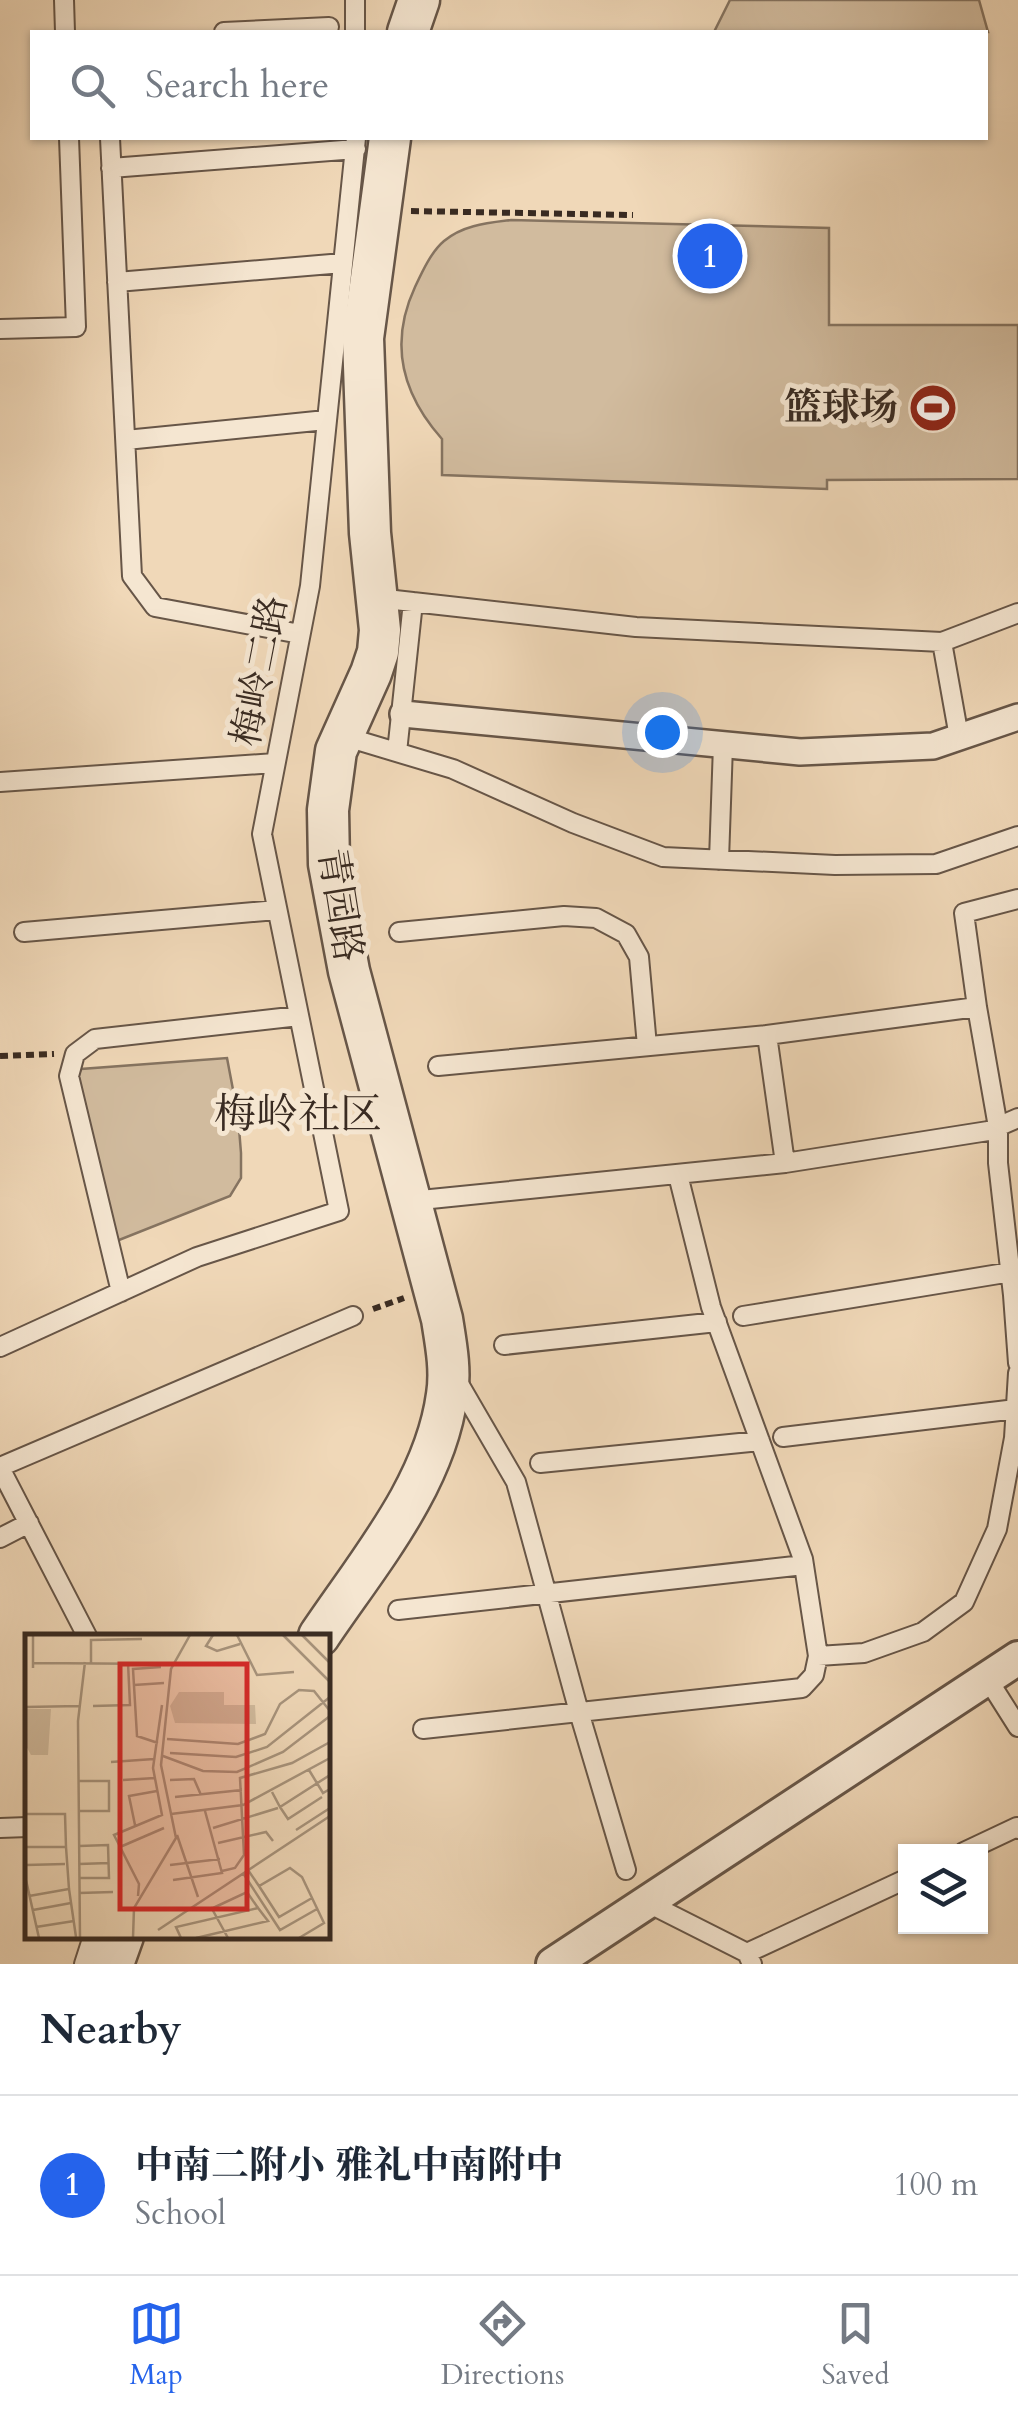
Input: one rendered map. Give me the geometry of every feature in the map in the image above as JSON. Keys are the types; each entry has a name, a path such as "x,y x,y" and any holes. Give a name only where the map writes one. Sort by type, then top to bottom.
{"street":[{"name":"青园路","path":"320,1634 429,1465 448,1392 442,1319 349,970 329,864 328,810 336,751 371,673 380,630 395,600 370,533 363,338 380,210 367,141"},
{"path":"403,714 800,752 933,746 1018,717"},
{"path":"553,1964 1018,1658"},
{"path":"112,1964 123,1939"}],"lane":[{"path":"64,0 65,30"},
{"path":"355,0 355,30"},
{"path":"276,30 329,28"},
{"path":"0,329 76,327 69,140"},
{"path":"110,140 132,576 156,607 300,634"},
{"path":"111,168 367,141"},
{"name":"梅岭二路","path":"121,1292 197,1257 339,1211 262,834 310,586 343,262 367,141"},
{"path":"118,282 343,262"},
{"path":"126,440 326,420"},
{"path":"398,752 403,714 395,600 636,626 942,642 1018,613"},
{"path":"942,642 959,737"},
{"path":"343,736 453,769 573,823 664,857 835,865 936,864 1018,836"},
{"path":"719,860 723,745"},
{"path":"0,782 276,763"},
{"path":"1018,899 964,913 998,1127 998,1164 1014,1271 1018,1363"},
{"path":"24,932 278,910"},
{"path":"399,932 564,916 596,918 626,934 640,956 647,1046"},
{"path":"438,1066 767,1034 977,1008"},
{"path":"0,1347 121,1292 70,1076 75,1054 95,1040 300,1016"},
{"path":"767,1034 785,1163"},
{"path":"411,1201 785,1163 988,1132 1018,1118"},
{"path":"423,1729 802,1688 814,1675 818,1656 804,1566 717,1322 678,1175"},
{"path":"743,1316 1014,1271"},
{"path":"87,1634 0,1467 353,1316"},
{"path":"504,1345 717,1322"},
{"path":"447,1363 516,1482 626,1870"},
{"path":"818,1656 864,1653 923,1632 964,1602 997,1529 1014,1438 1018,1373"},
{"path":"783,1437 1017,1408"},
{"path":"540,1463 760,1441"},
{"path":"0,1538 29,1523"},
{"path":"398,1610 804,1566"},
{"path":"987,1678 1018,1727"},
{"path":"0,1828 25,1827"},
{"path":"981,1844 1018,1829"},
{"path":"646,1902 749,1959 898,1883"},
{"path":"84,1964 91,1939"}],"path":[{"path":"380,210 633,215"},
{"path":"0,1056 75,1054"},
{"path":"353,1316 434,1287"}],"shaded area":[{"path":"730,0 979,0 987,30 715,30"},
{"path":"511,220 829,228 829,325 1018,325 1018,479 827,480 827,489 442,475 442,439 417,404 404,367 407,308 427,262 444,241 467,228"},
{"path":"227,1058 241,1153 241,1178 230,1196 114,1242 76,1081 81,1069"}],"place":[{"name":"中南二附小 雅礼中南附中","path":"710,256"},
{"name":"篮球场","path":"933,408"}],"district":[{"name":"梅岭社区","path":"298,1114"}]}
